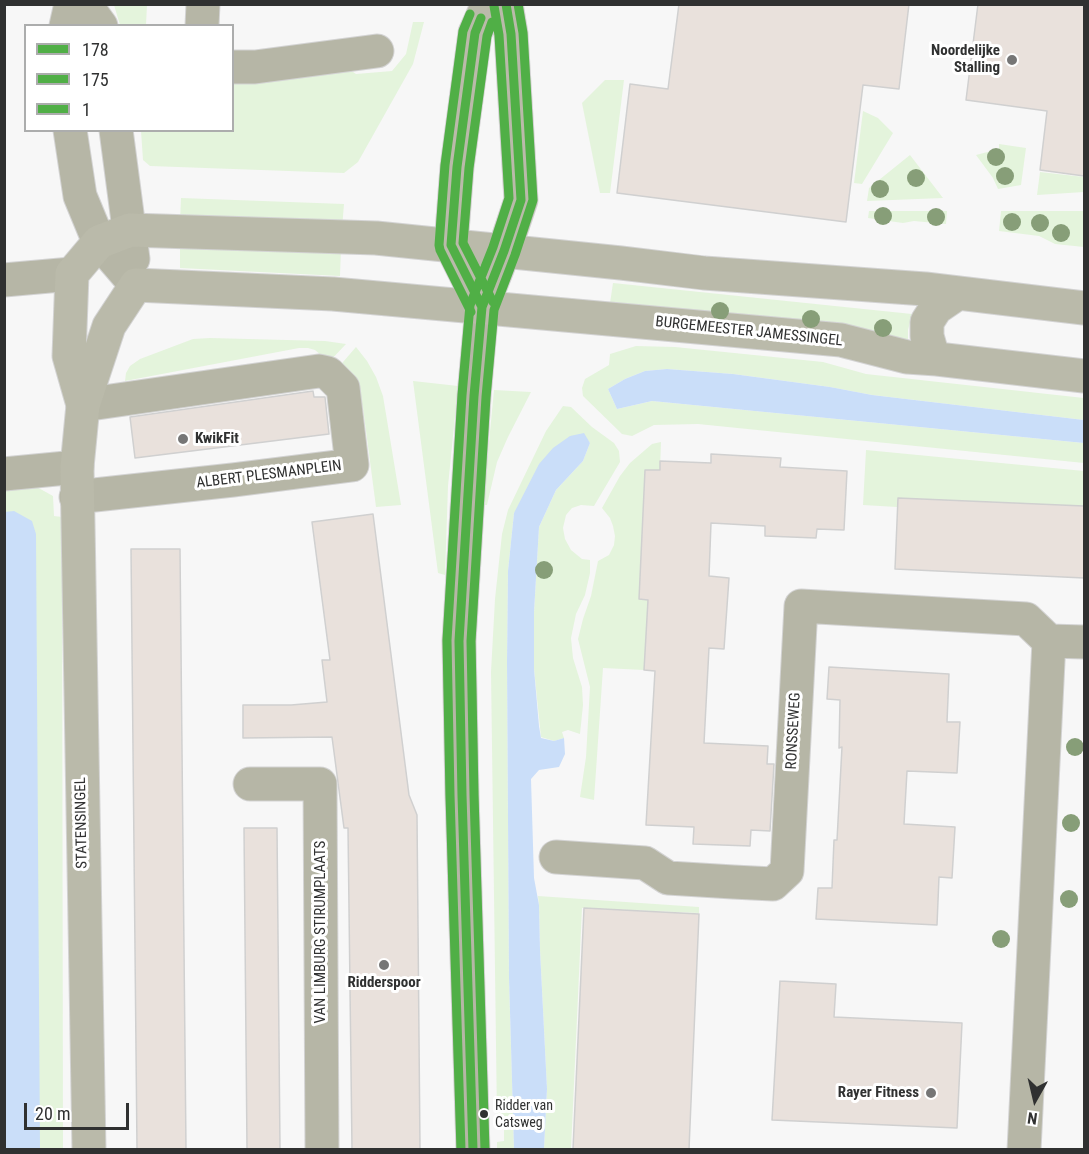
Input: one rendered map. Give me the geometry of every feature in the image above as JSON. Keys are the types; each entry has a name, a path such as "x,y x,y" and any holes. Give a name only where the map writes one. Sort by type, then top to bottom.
{"main road":[{"path":"482,307 451,245 457,167 474,33 488,4"},
{"path":"482,307 521,200 511,34 506,4"},
{"path":"83,405 69,356 72,274 99,242 130,230 376,238 704,273 925,289 1084,308"},
{"path":"76,482 83,405 109,326 136,285 333,294 482,307"},
{"path":"937,359 931,350 927,336 927,322 936,308 958,293"},
{"name":"BURGEMEESTER JAMESSINGEL","path":"482,307 841,339 907,357 1079,372"},
{"name":"STATENSINGEL","path":"76,482 89,1149"}],"street":[{"path":"66,24 71,4"},
{"path":"85,4 100,24"},
{"path":"202,24 203,4"},
{"path":"234,67 255,67 377,51"},
{"path":"70,132 80,196 99,242 136,285"},
{"path":"116,132 136,285"},
{"path":"4,280 72,274"},
{"path":"473,1149 459,641 474,396 482,307"},
{"name":"ALBERT PLESMANPLEIN","path":"76,482 233,480 352,465 343,388 328,373 319,371 83,405"},
{"path":"4,474 76,482"},
{"name":"RONSSEWEG","path":"556,857 645,863 668,878 722,882 773,884 787,871 801,606 1026,619 1049,641"},
{"path":"1024,1149 1049,641 1084,642"},
{"name":"VAN LIMBURG STIRUMPLAATS","path":"250,784 320,784 322,1149"}],"green space":[{"path":"114,5 147,5 146,24 120,24"},
{"path":"413,22 424,22 413,64 358,162 344,173 150,166 143,160 141,132 234,132 234,76 341,64 356,74 392,71 406,54"},
{"path":"605,80 624,80 610,193 600,193 582,103"},
{"path":"863,111 878,118 893,133 862,184 854,183"},
{"path":"999,144 1026,148 1021,185 998,189 976,155 999,149"},
{"path":"910,155 943,198 867,201 869,188"},
{"path":"1040,172 1084,177 1084,192 1037,195"},
{"path":"181,198 344,204 342,229 180,222"},
{"path":"869,211 947,211 946,224 914,221 903,223 868,218"},
{"path":"1001,211 1084,211 1084,247 1055,244 1039,236 999,231"},
{"path":"180,242 341,248 340,276 180,268"},
{"path":"613,283 912,314 908,330 908,351 609,310"},
{"path":"193,339 325,341 346,344 329,362 315,350 299,348 125,381 130,366 140,359"},
{"path":"636,346 675,347 823,362 866,374 1084,398 1084,420 872,395 733,374 667,369 645,371 608,389 617,409 652,401 1084,443 1084,463 698,424 654,425 632,436 622,434 583,396 582,388 585,379 609,365 610,354"},
{"path":"356,347 376,377 383,396 401,505 376,507 363,408 358,391 337,369"},
{"path":"413,381 458,386 448,486 445,575 438,573"},
{"path":"494,390 531,392 497,462 487,505 483,505"},
{"path":"563,406 571,407 592,427 614,443 619,451 620,462 594,506 581,505 572,508 566,515 563,528 565,539 571,550 582,559 590,560 590,573 585,595 576,614 571,638 573,658 582,687 583,705 580,734 568,730 562,732 564,738 554,741 541,737 534,669 534,612 539,527 556,490 583,461 590,443 585,437 514,513 508,571 507,662 509,978 514,1149 497,1149 497,1142 504,1141 504,1119 497,1119 491,672 495,599 502,534 508,510 546,431"},
{"path":"661,442 660,470 645,470 639,599 648,600 644,670 603,668 594,800 580,797 586,757 590,687 578,639 591,596 598,561 609,555 614,545 613,526 602,508 630,463 652,444"},
{"path":"866,450 1084,471 1084,506 899,498 897,507 863,505"},
{"path":"35,486 53,496 54,516 62,517 63,1149 5,1149 4,487"},
{"path":"538,896 699,907 699,913 582,908 571,1149 544,1149 547,1089"}],"water":[{"path":"667,369 733,374 872,395 1084,420 1084,443 652,401 617,409 608,389 645,371"},
{"path":"584,433 590,443 583,461 556,490 539,527 534,612 534,669 539,726 541,738 554,741 564,738 565,754 559,767 539,770 531,779 534,878 539,905 547,1089 544,1149 514,1149 509,978 508,571 514,513 539,464 553,448 570,436"},
{"path":"14,511 32,521 36,534 40,1150 4,1149 4,512"}],"building":[{"path":"679,4 909,4 899,89 863,85 846,222 617,193 630,84 668,89"},
{"name":"Noordelijke Stalling","path":"978,4 1084,4 1084,176 1040,170 1047,111 966,100"},
{"path":"313,391 314,397 325,397 329,434 135,458 130,417"},
{"path":"711,454 781,458 780,467 847,471 844,530 817,529 816,538 765,536 765,526 711,523 709,576 729,578 724,649 709,648 704,743 768,746 767,764 774,764 770,831 751,830 750,846 693,844 694,827 646,825 655,671 644,670 648,600 639,599 645,470 660,470 660,461 711,463"},
{"path":"898,498 1084,506 1084,578 895,569"},
{"path":"373,514 409,795 417,815 420,1149 352,1149 348,828 344,828 332,737 243,738 243,705 327,702 322,660 330,660 312,522"},
{"path":"131,549 180,549 186,1149 137,1149"},
{"path":"829,667 949,674 947,722 960,722 957,773 907,771 904,824 955,827 952,878 939,877 937,925 816,919 818,888 832,888 842,747 839,748 840,700 827,699"},
{"path":"244,828 277,828 280,1149 247,1149"},
{"path":"584,908 699,914 689,1149 573,1149"},
{"path":"780,981 836,984 834,1017 962,1023 957,1128 772,1120"}],"transit line":[{"name":"178","path":"473,1150 459,641 474,396 482,307 521,200 511,34 506,4"},
{"name":"175","path":"485,1150 471,641 486,397 494,310 533,200 523,33 518,4"},
{"name":"1","path":"461,1150 447,640 462,395 470,305 509,198 499,35 494,6"},
{"name":"175","path":"470,14 463,31 445,165 439,245 471,312"},
{"name":"178","path":"481,18 475,33 457,167 451,245 482,307"},
{"name":"1","path":"492,22 487,36 469,168 463,243 493,302"}],"place":[{"name":"Noordelijke Stalling","path":"1012,60"},
{"name":"KwikFit","path":"183,439"},
{"name":"Ridderspoor","path":"384,965"},
{"name":"Rayer Fitness","path":"931,1093"},
{"name":"Ridder van Catsweg","path":"484,1114"}]}
